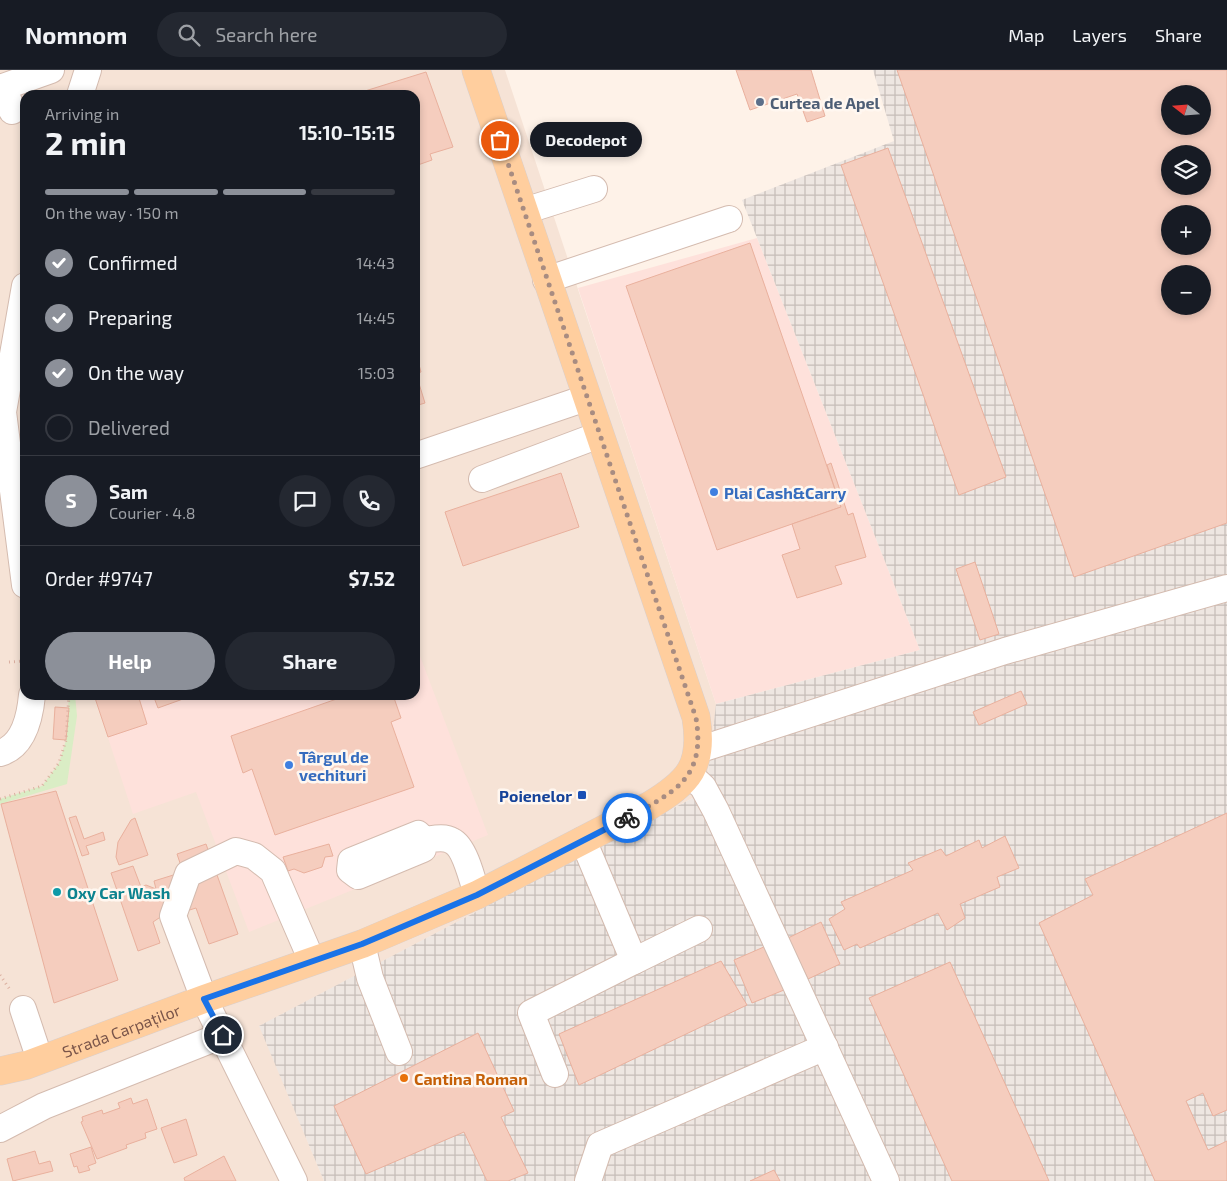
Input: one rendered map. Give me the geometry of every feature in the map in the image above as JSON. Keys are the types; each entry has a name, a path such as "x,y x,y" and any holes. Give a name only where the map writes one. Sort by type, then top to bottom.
{"main road":[{"path":"476,70 696,718 694,762"},
{"name":"Strada Carpaților","path":"14,1069 204,999 362,944 477,895 670,794 694,762"}],"street":[{"path":"5,95 51,70"},
{"path":"82,90 88,70"},
{"path":"524,211 594,190"},
{"path":"546,280 729,219"},
{"path":"20,315 3,412 20,546"},
{"path":"420,454 586,398"},
{"path":"482,478 599,435"},
{"path":"886,1181 716,811 703,787 694,762 1005,651 1227,588"},
{"path":"0,753 11,750 30,721 32,700"},
{"path":"424,840 444,838 454,841 462,850 477,895"},
{"path":"583,840 634,961"},
{"path":"294,1181 204,999 172,916 188,874 236,851 254,856 273,871 312,961"},
{"path":"555,1074 531,1014 699,929"},
{"path":"362,944 370,978 399,1052"},
{"path":"14,1069 23,1009"},
{"path":"0,1129 44,1106 223,1035"},
{"path":"588,1181 600,1145 825,1047"}],"path":[{"path":"9,662 20,661"},
{"path":"0,799 42,786 59,763 66,740 69,700"}],"shaded area":[{"path":"0,70 505,70 716,704 706,791 260,1026 324,1181 0,1181"},
{"path":"873,70 1227,70 1227,1181 324,1181 259,1026 706,791 716,704 920,650 742,200 894,141"},
{"path":"757,238 920,650 716,704 578,288"},
{"name":"Târgul de vechituri","path":"420,656 488,835 249,932 196,792 133,814 96,700 420,700"}],"green space":[{"path":"69,700 75,700 77,716 67,784 0,804 0,799 42,786 59,763 66,740"}],"building":[{"name":"Curtea de Apel","path":"736,70 811,70 825,116 807,122 797,94 750,110"},
{"path":"897,70 1227,70 1227,523 1074,577"},
{"path":"426,72 453,147 430,154 432,160 420,164 420,90 368,90"},
{"path":"888,148 1006,477 959,495 841,165"},
{"path":"750,243 841,507 717,550 626,286"},
{"path":"420,387 425,403 420,404"},
{"path":"831,463 848,515 853,513 866,557 835,566 842,584 797,598 782,555 800,549 792,524 841,507 827,465"},
{"path":"561,473 579,527 463,566 445,512"},
{"path":"975,562 999,634 980,640 956,569"},
{"path":"1021,691 1027,704 979,725 973,712"},
{"path":"96,700 140,700 147,724 108,737"},
{"path":"155,700 180,700 158,708"},
{"path":"334,700 395,700 401,718 391,722 414,787 275,835 252,769 243,773 231,736"},
{"path":"55,707 69,708 66,740 53,739"},
{"name":"Oxy Car Wash","path":"56,791 118,980 54,1003 1,804"},
{"path":"1227,813 1227,1110 1213,1116 1203,1093 1186,1101 1208,1150 1227,1141 1227,1181 1155,1181 1039,923 1093,895 1085,879"},
{"path":"76,816 84,839 103,832 105,840 86,846 89,854 82,856 69,818"},
{"path":"135,818 148,855 119,865 116,857 118,842 131,820"},
{"path":"1005,836 1019,868 997,877 1000,887 960,904 965,918 947,930 938,913 860,948 857,944 844,950 829,919 845,909 841,902 913,870 908,863 941,849 946,856 979,840 982,848"},
{"path":"206,844 238,934 209,944 196,908 167,917 162,916 153,922 160,943 138,951 111,873 133,866 141,887 146,885 156,889 154,881 183,872 177,854"},
{"path":"329,844 333,856 325,857 322,867 304,873 294,869 288,871 283,857"},
{"path":"821,922 840,964 808,979 788,938"},
{"path":"766,946 784,990 752,1003 734,960"},
{"path":"721,961 747,1005 579,1085 559,1034"},
{"path":"950,962 1049,1181 952,1181 869,998"},
{"path":"478,1033 514,1111 501,1117 528,1173 508,1181 487,1181 464,1132 366,1174 334,1106"},
{"path":"131,1098 133,1104 147,1099 157,1129 145,1133 146,1138 126,1145 127,1148 97,1159 81,1122 83,1121 82,1117 102,1110 103,1114 120,1108 118,1103"},
{"path":"186,1119 197,1155 174,1163 161,1128"},
{"path":"91,1147 96,1163 88,1166 90,1170 79,1173 77,1166 74,1167 70,1154"},
{"path":"35,1151 39,1164 50,1161 53,1171 13,1181 7,1159"},
{"path":"224,1156 236,1181 185,1181 184,1178"},
{"path":"774,1170 780,1181 750,1181"}],"way so far":[{"path":"500,140 696,718 698,750 690,774 670,794 627,818"}],"place":[{"name":"Curtea de Apel","path":"760,102"},
{"name":"Decodepot","path":"500,140"},
{"name":"Plai Cash&Carry","path":"714,492"},
{"name":"Târgul de vechituri","path":"289,765"},
{"name":"Poienelor","path":"582,795"},
{"name":"Oxy Car Wash","path":"57,892"},
{"name":"Cantina Roman","path":"404,1078"}],"route":[{"path":"223,1035 204,999 362,944 477,895 627,818"}]}
